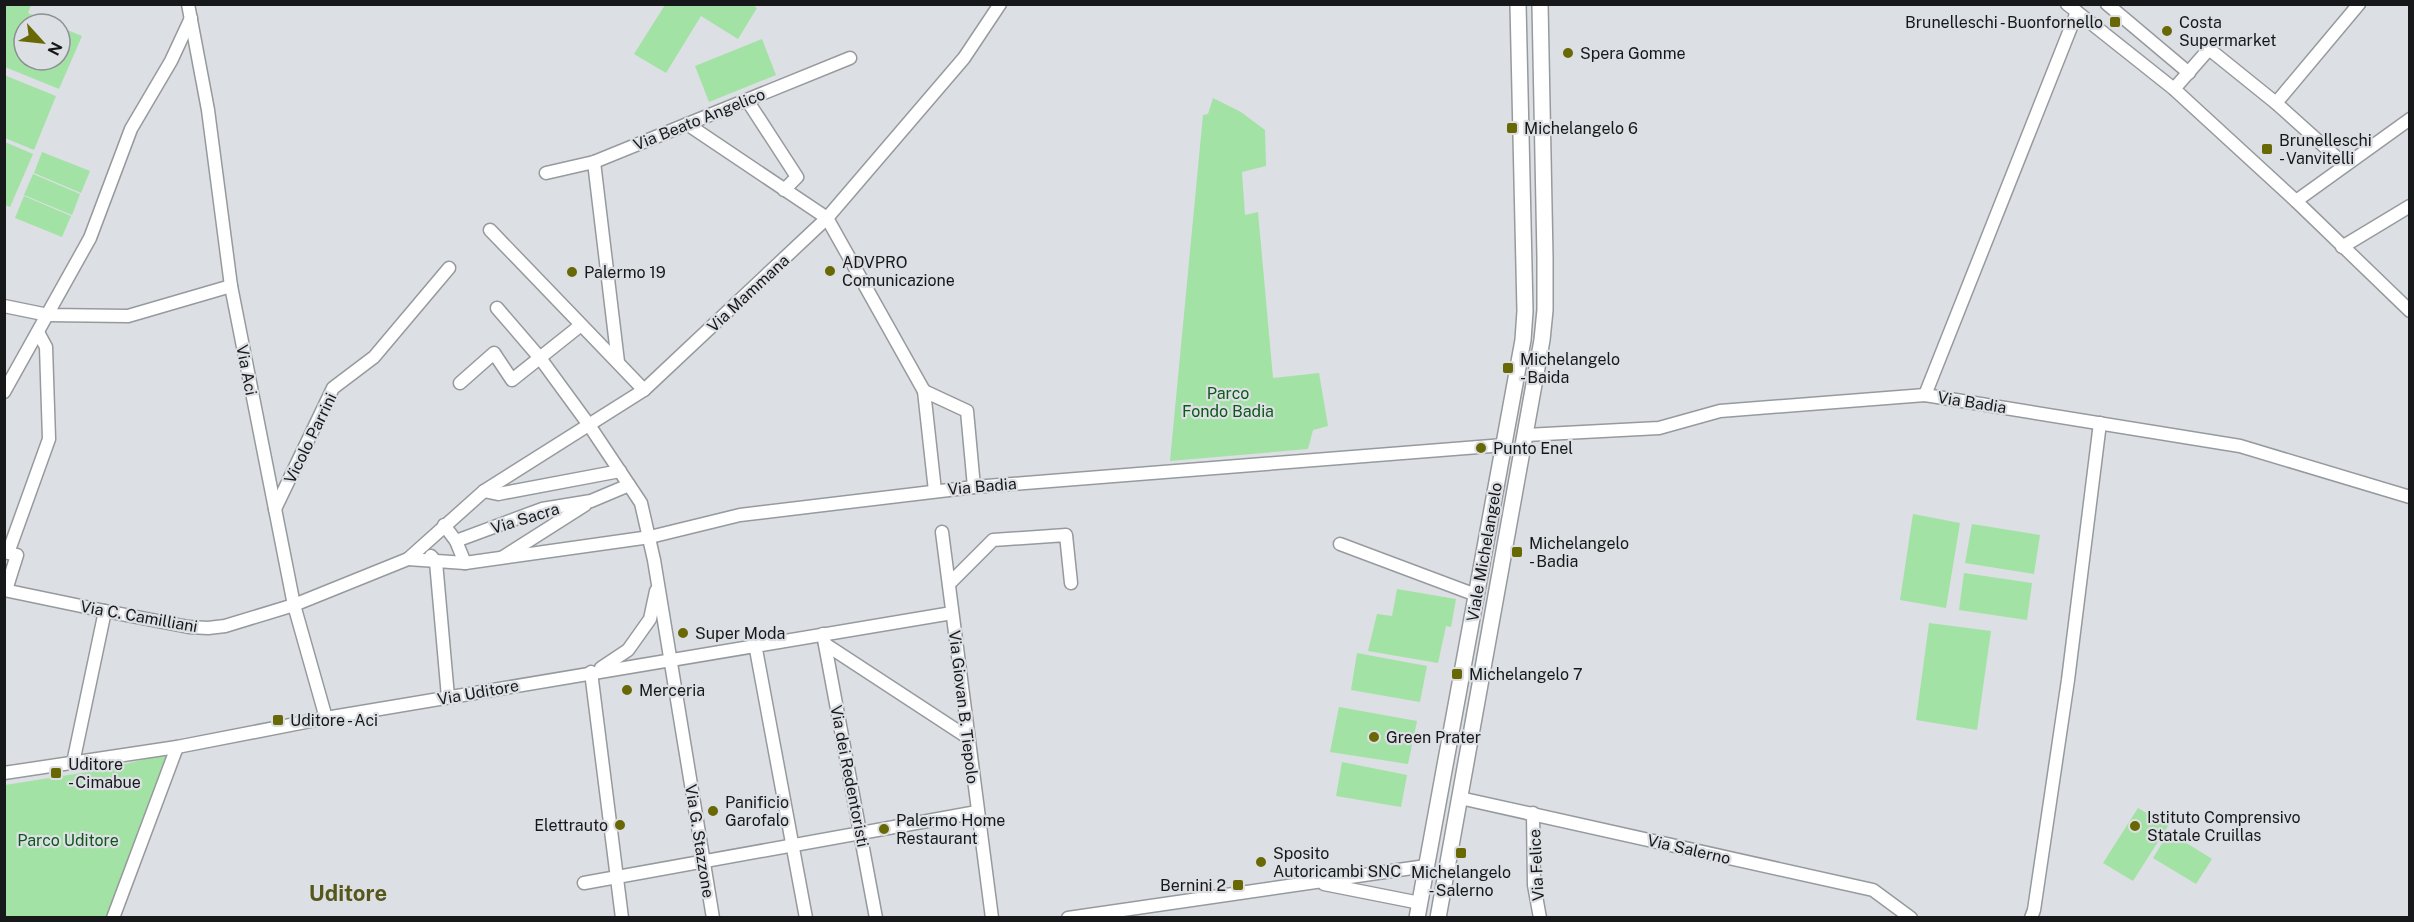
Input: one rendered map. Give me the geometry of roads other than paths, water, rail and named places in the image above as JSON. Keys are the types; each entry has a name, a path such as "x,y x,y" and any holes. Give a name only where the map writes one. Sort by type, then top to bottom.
{"street":[{"name":"Via Aci","path":"188,4 208,110 231,286 294,605 326,718"},
{"name":"Via Mammana","path":"408,559 484,491 644,390 827,218 964,58 1000,4"},
{"name":"Viale Michelangelo","path":"1418,910 1523,340 1525,311 1518,4"},
{"name":"Viale Michelangelo","path":"1438,918 1526,435 1545,310 1540,4"},
{"path":"2107,4 2189,72"},
{"path":"2276,103 2359,4"},
{"path":"1925,395 2072,8 2174,88 2296,201 2409,311"},
{"path":"4,392 39,334 90,238 139,112 171,61 191,18"},
{"path":"2174,88 2209,49 2276,103 2345,165"},
{"name":"Via Beato Angelico","path":"546,173 594,162 850,58"},
{"path":"747,100 797,177 784,190"},
{"path":"2296,201 2409,119"},
{"path":"687,124 827,218 924,391 935,491"},
{"path":"594,162 618,362"},
{"path":"2342,247 2409,206"},
{"path":"490,230 644,390"},
{"name":"Vicolo Parrini","path":"275,509 333,388 374,357 449,268"},
{"path":"4,306 48,315 128,316 231,286"},
{"name":"Via G. Stazzone","path":"497,308 540,358 589,425 641,503 650,537 713,918"},
{"path":"460,383 494,353 512,380 581,325"},
{"path":"5,590 17,555 8,553 49,439 45,347 39,334"},
{"path":"924,391 967,411 974,487"},
{"name":"Via Badia","path":"1526,435 1659,428 1720,411 1925,395 2240,446 2409,497"},
{"path":"2031,918 2036,899 2068,680 2100,423"},
{"name":"Via Badia","path":"408,559 465,563 650,537 740,515 935,491 1504,445"},
{"path":"484,491 498,494 620,471"},
{"name":"Via Sacra","path":"456,541 542,509 591,501 629,485"},
{"path":"501,558 591,501"},
{"path":"444,525 456,541 465,563"},
{"name":"Via Giovan B. Tiepolo","path":"942,532 992,918"},
{"path":"949,584 993,540 1066,535 1071,583"},
{"path":"1340,544 1476,595"},
{"path":"422,546 436,562 448,697"},
{"name":"Via C. Camilliani","path":"5,590 189,627 208,628 225,626 294,605 408,559"},
{"path":"622,918 594,671 628,650 650,619 657,584"},
{"path":"73,763 105,611"},
{"name":"Via Uditore","path":"4,773 177,747 326,718 594,671 755,645 824,639 952,613"},
{"path":"824,639 968,736"},
{"name":"Via dei Redentoristi","path":"824,639 876,918"},
{"path":"755,645 806,918"},
{"path":"1457,700 1478,703"},
{"path":"113,918 177,747"},
{"name":"Via Salerno","path":"1460,798 1873,890 1911,918"},
{"path":"584,883 977,812"},
{"name":"Via Felice","path":"1533,813 1534,885 1539,918"},
{"path":"1068,918 1426,866"},
{"path":"1314,882 1418,910"}],"place":[{"name":"Brunelleschi - Buonfornello","path":"2115,22"},
{"name":"Costa Supermarket","path":"2167,31"},
{"name":"Spera Gomme","path":"1568,53"},
{"name":"Michelangelo 6","path":"1512,128"},
{"name":"Brunelleschi - Vanvitelli","path":"2267,149"},
{"name":"ADVPRO Comunicazione","path":"830,271"},
{"name":"Palermo 19","path":"572,272"},
{"name":"Michelangelo - Baida","path":"1508,368"},
{"name":"Punto Enel","path":"1481,448"},
{"name":"Michelangelo - Badia","path":"1517,552"},
{"name":"Super Moda","path":"683,633"},
{"name":"Michelangelo 7","path":"1457,674"},
{"name":"Merceria","path":"627,690"},
{"name":"Uditore - Aci","path":"278,720"},
{"name":"Green Prater","path":"1374,737"},
{"name":"Uditore - Cimabue","path":"56,773"},
{"name":"Panificio Garofalo","path":"713,811"},
{"name":"Elettrauto","path":"620,825"},
{"name":"Istituto Comprensivo Statale Cruillas","path":"2135,826"},
{"name":"Palermo Home Restaurant","path":"884,829"},
{"name":"Michelangelo - Salerno","path":"1461,853"},
{"name":"Sposito Autoricambi SNC","path":"1261,862"},
{"name":"Bernini 2","path":"1238,885"}],"district":[{"name":"Uditore","path":"348,893"}],"park label":[{"name":"Parco Fondo Badia","path":"1228,402"},
{"name":"Parco Uditore","path":"68,840"}]}
